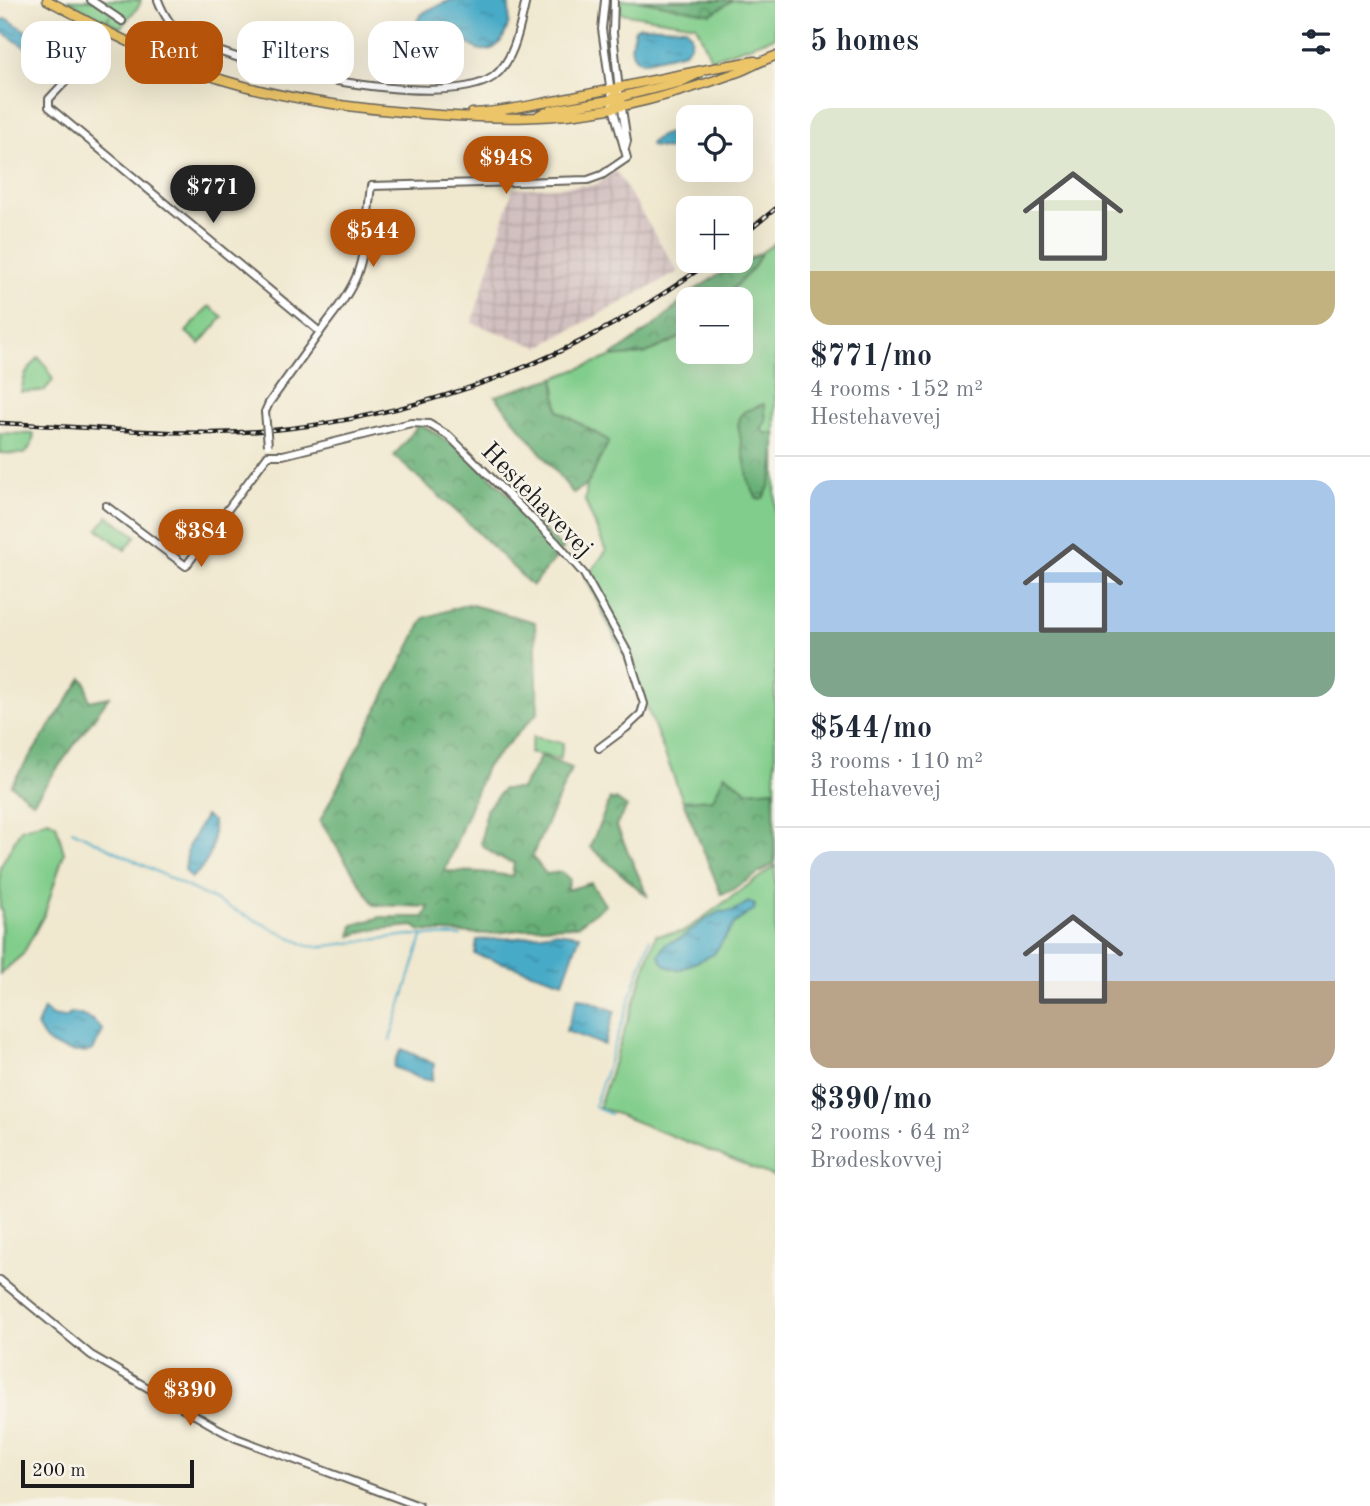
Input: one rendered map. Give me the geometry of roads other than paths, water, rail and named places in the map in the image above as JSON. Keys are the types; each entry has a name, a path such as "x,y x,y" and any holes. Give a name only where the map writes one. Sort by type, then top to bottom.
{"main road":[{"path":"47,0 161,57 227,81 321,103 378,111 499,119 531,118 552,110 723,77 775,56"},
{"path":"441,115 616,98 709,69 766,59"}],"street":[{"path":"91,0 122,21"},
{"path":"158,0 165,16 179,32 199,44 257,64 337,82 406,89 459,88 492,77 505,65 514,44 526,0"},
{"path":"106,506 186,566 268,455 265,412 269,403 355,279 361,261 371,186 588,180 602,175 627,158 602,29 605,0"},
{"path":"614,0 616,98"},
{"path":"63,84 49,99 49,107 320,332"},
{"name":"Hestehavevej","path":"268,455 283,454 411,423 429,424 449,436 556,542 584,574 628,653 644,704 641,713 626,728 599,748"},
{"path":"0,1280 91,1355 219,1429 236,1438 419,1506"}],"water":[{"path":"451,0 507,0 508,24 502,40 496,46 481,50 464,41 464,21 418,21 430,9"},
{"path":"4,19 9,20 21,28 21,44 2,32 0,23"},
{"path":"640,26 686,28 691,34 691,43 685,52 642,62 634,56 631,48 635,29"},
{"path":"676,132 676,150 651,146 653,140"},
{"path":"205,816 213,821 212,846 207,860 191,878 185,870 188,847"},
{"path":"749,902 755,905 754,910 735,923 714,954 679,970 662,961 659,955 665,944 681,938 719,912 733,911"},
{"path":"554,932 580,935 563,982 475,954 477,940 517,938"},
{"path":"578,997 615,1011 604,1045 566,1031"},
{"path":"44,1009 52,1016 65,1018 72,1013 97,1024 103,1031 93,1050 69,1051 47,1041 37,1026"},
{"path":"402,1049 434,1064 432,1081 394,1067"}],"waterway":[{"path":"72,830 308,946 319,947 409,935 461,936"},
{"path":"390,1040 422,937"},
{"path":"610,1114 596,1108 595,1104 650,939"}],"railway":[{"path":"753,227 775,209"},
{"path":"0,423 212,433 315,425 367,415 419,403 520,369 613,324 694,273"}]}
